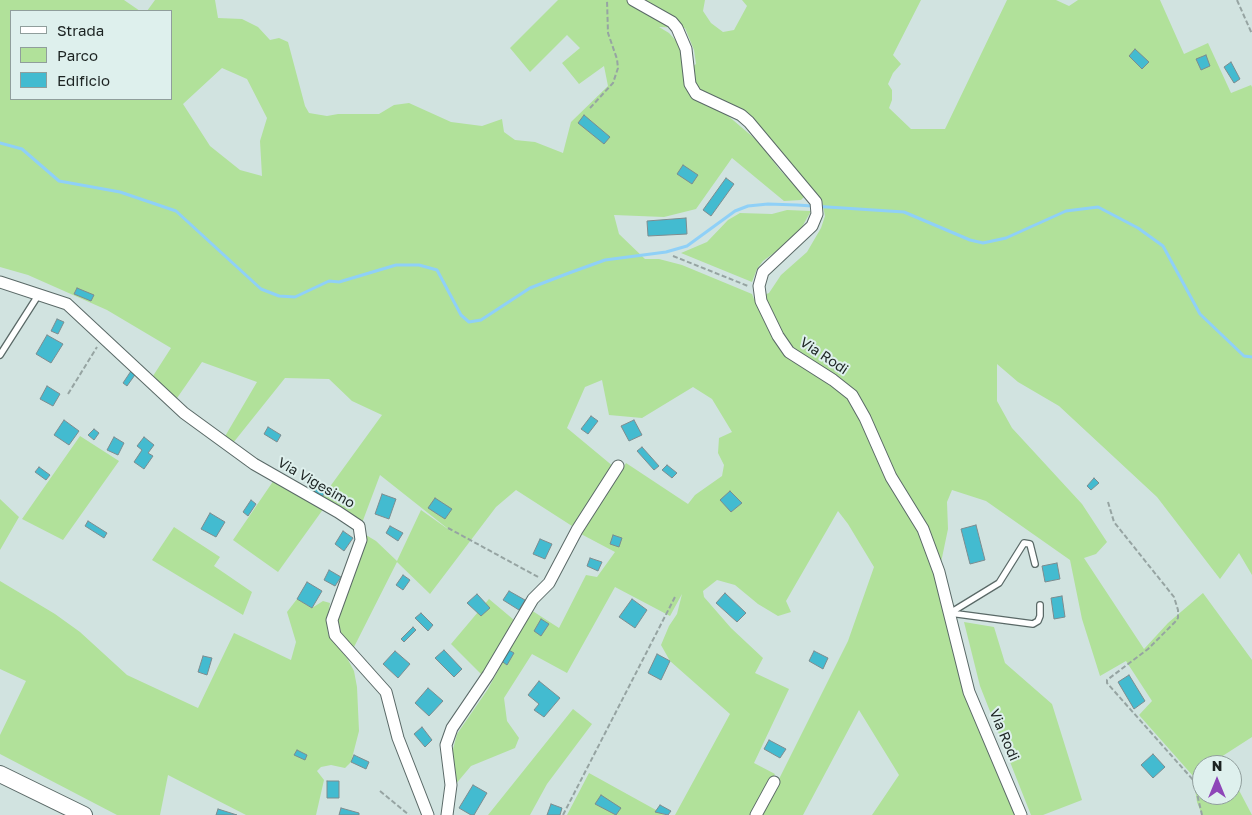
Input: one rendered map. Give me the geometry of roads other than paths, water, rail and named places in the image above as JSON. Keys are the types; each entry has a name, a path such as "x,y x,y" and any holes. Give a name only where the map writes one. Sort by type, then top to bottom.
{"street":[{"name":"Via Rodi","path":"633,0 672,22 686,49 690,84 696,94 741,115 749,122 816,202 815,221 808,231 766,268 761,277 759,291 764,308 789,352 843,387 860,407 888,472 923,529 939,572 969,692 1021,815"},
{"name":"Via Vigesimo","path":"0,282 67,304 184,413 254,464 359,526 360,540 332,620 335,635 386,692 398,738 428,815"},
{"path":"447,815 451,785 446,745 452,728 488,675 533,599 549,583 577,530 618,466"},
{"path":"0,774 84,815"},
{"path":"756,815 774,782"}],"lane":[{"path":"0,355 39,294"},
{"path":"950,613 999,583 1024,543 1030,544 1035,564"},
{"path":"950,613 1033,624 1038,621 1040,616 1040,605"}],"waterway":[{"path":"0,143 22,149 59,181 120,192 176,211 261,289 279,296 295,297 329,281 339,282 396,265 419,265 437,270 461,315 469,322 481,320 530,288 605,260 666,252 687,246 735,211 748,206 768,204 797,205 904,212 970,240 983,243 1006,238 1066,211 1098,207 1138,228 1163,246 1200,314 1244,356 1252,357"}]}
